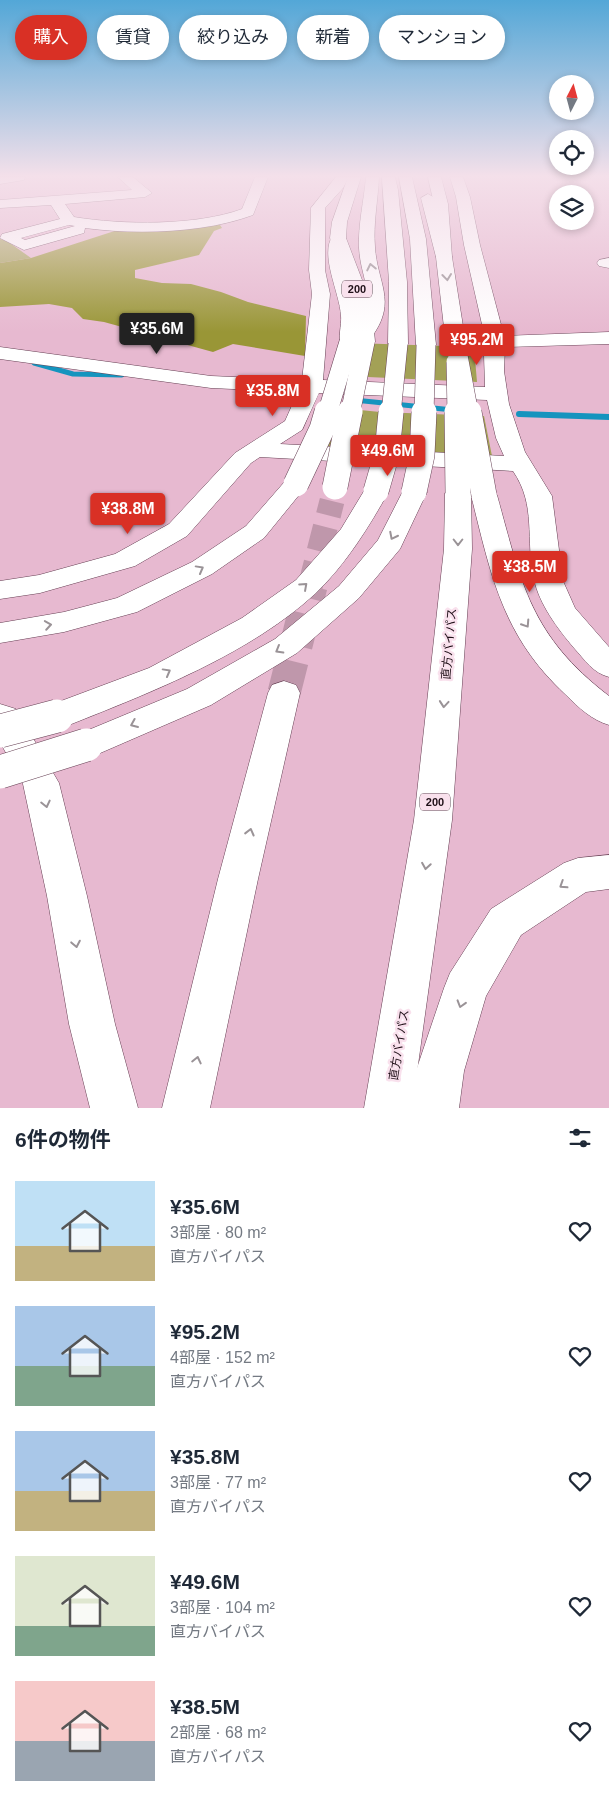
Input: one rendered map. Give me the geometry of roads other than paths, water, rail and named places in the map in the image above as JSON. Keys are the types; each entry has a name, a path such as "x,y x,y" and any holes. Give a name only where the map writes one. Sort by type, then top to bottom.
{"main road":[{"path":"0,590 40,584 125,560 178,530 243,458 294,425 312,385 315,337 321,294 317,270 318,229"},
{"path":"333,494 360,338 352,325 351,308 335,256 339,229"},
{"path":"0,633 64,622 127,605 202,568 255,532 296,484 322,430 360,338 376,308 377,294 367,247 369,229"},
{"path":"0,731 57,716 160,676 253,625 306,586 352,533 376,491 387,453 398,344 398,282 394,229"},
{"path":"0,772 86,745 199,697 286,646 349,592 390,543 414,492 422,455 426,345 424,282 416,229"},
{"path":"435,229 444,256"},
{"path":"443,229 444,256 456,346 471,494 523,619 550,658 585,696 609,713"},
{"path":"469,229 496,342 494,352 497,394 509,440 520,464 530,476 539,493 551,588 568,623 609,666"},
{"path":"496,342 609,338"},
{"path":"0,353 211,382 497,394"},
{"path":"257,450 520,464"},
{"name":"直方バイパス","path":"388,1108 433,820 458,549 471,494"},
{"path":"186,1108 238,879 284,693"},
{"path":"0,716 4,718 41,783 67,896 92,1024 114,1108"},
{"path":"435,1108 440,1071 466,988 506,922 578,875 609,872"}],"waterway":[{"path":"34,363 73,374 122,375"},
{"path":"354,400 453,410"},
{"path":"519,414 609,417"}],"tunnel":[{"path":"310,587 332,501"},
{"path":"284,693 311,586"}]}
